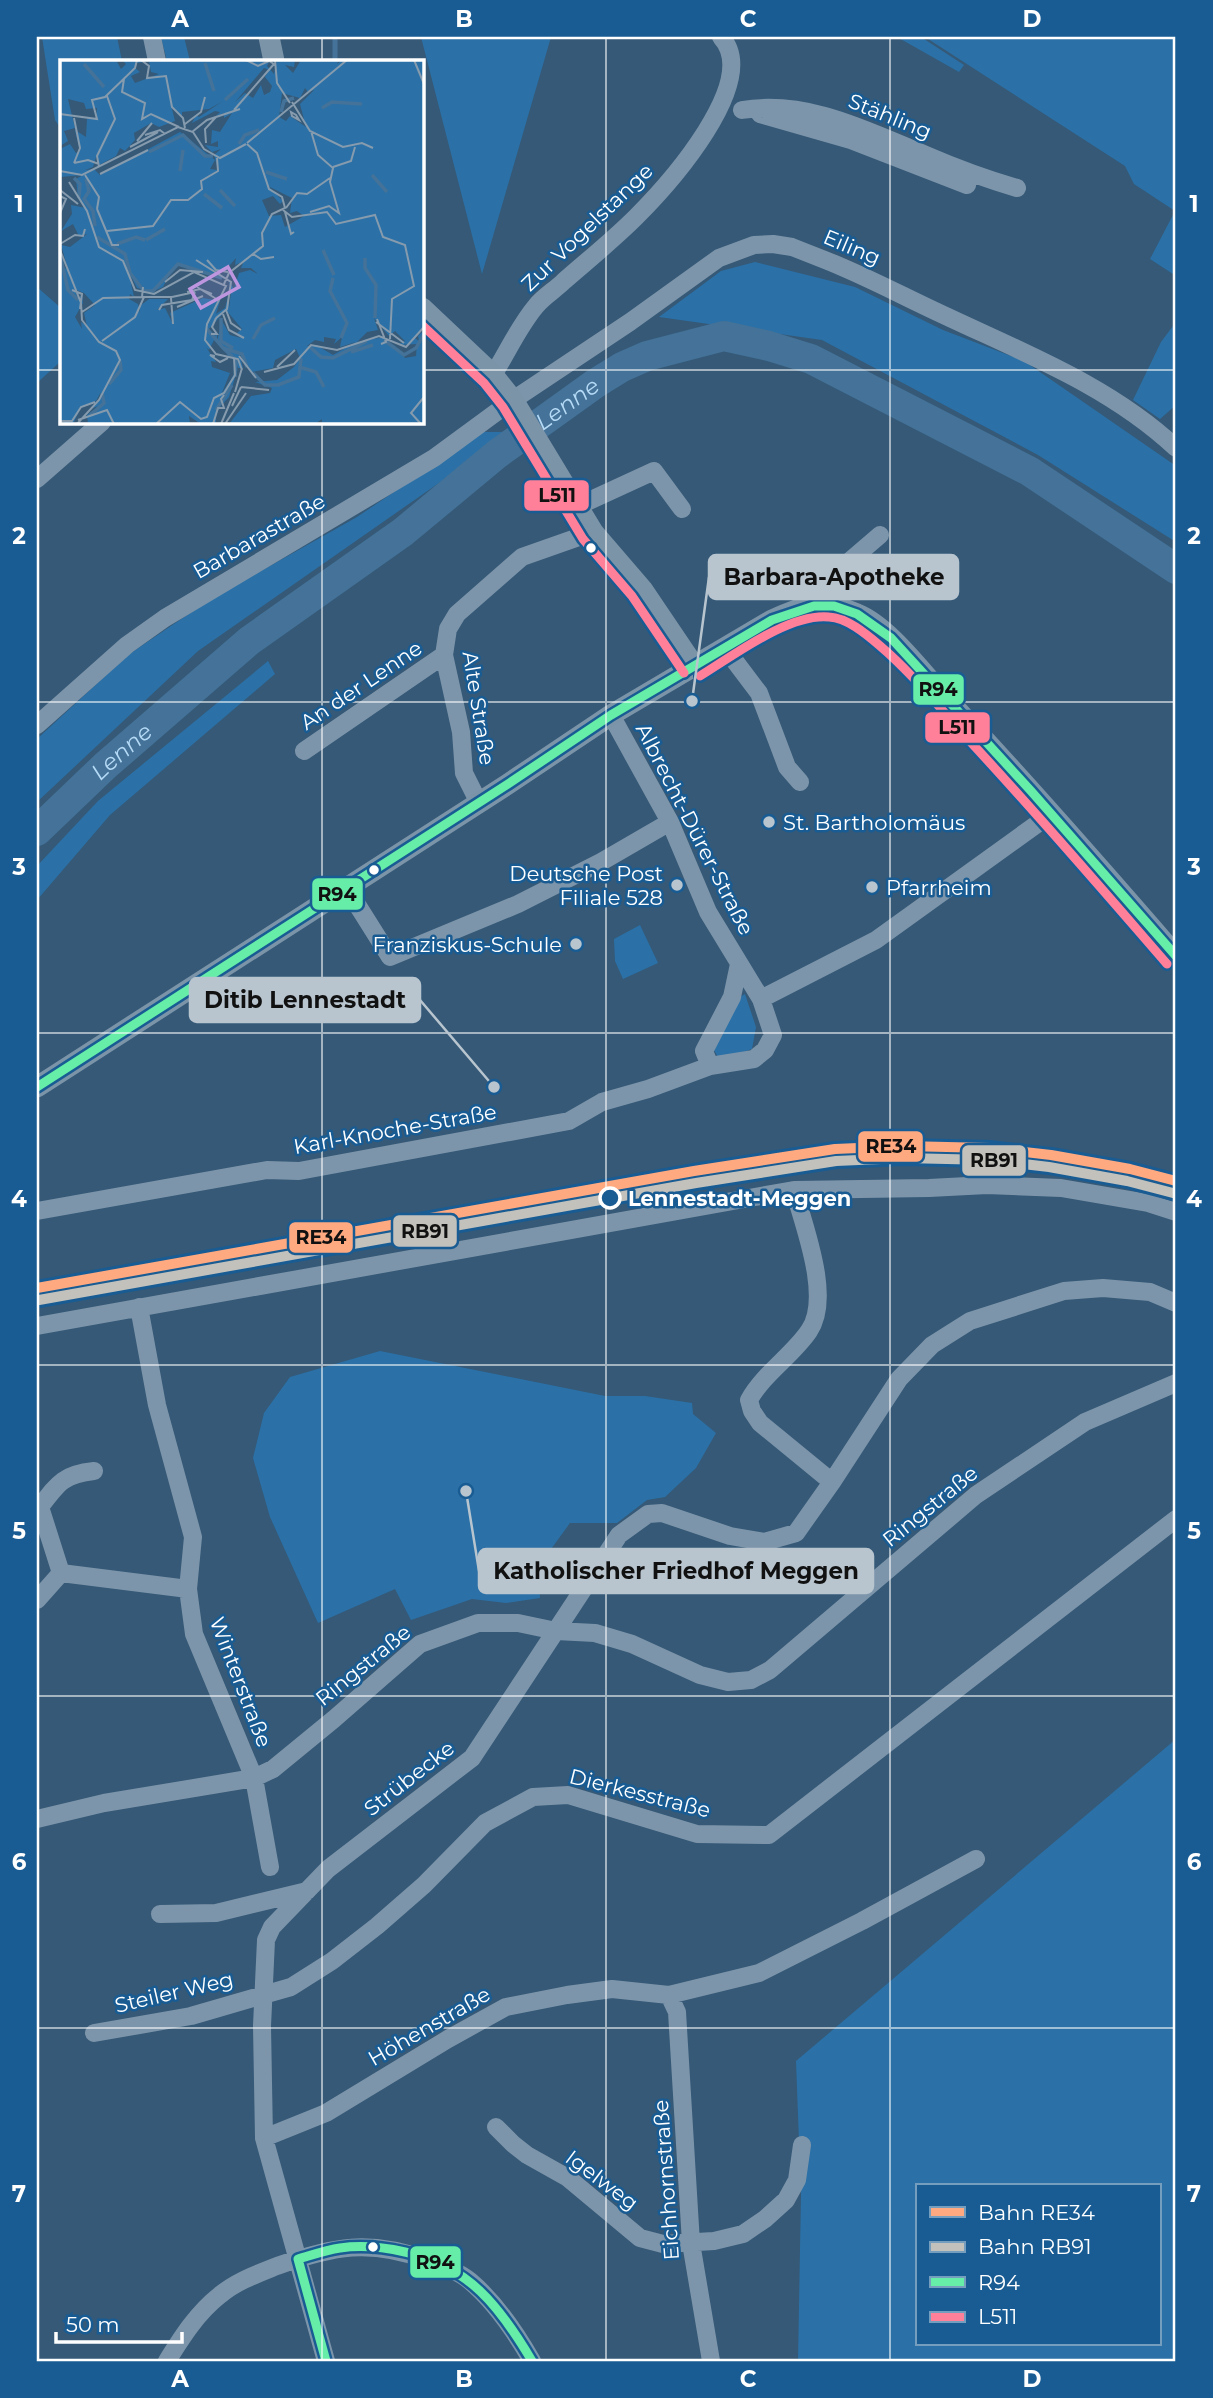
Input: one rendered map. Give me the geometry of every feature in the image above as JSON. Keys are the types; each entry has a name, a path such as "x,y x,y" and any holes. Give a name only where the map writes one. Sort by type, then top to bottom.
{"main road":[{"path":"269,37 274,60"},
{"path":"432,324 493,375 515,403 593,532 642,589 694,666"},
{"path":"37,1087 611,715 772,620 815,604 830,604 861,615 890,638 1004,759 1176,956"}],"street":[{"path":"152,37 157,60"},
{"name":"Zur Vogelstange","path":"493,375 535,307 657,195 680,168 723,105 733,67 732,55 721,37"},
{"name":"Stähling","path":"723,105 851,140 967,185"},
{"name":"Stähling","path":"742,110 761,106 828,116 859,126 960,169 1017,188"},
{"name":"Eiling","path":"515,403 719,258 754,245 772,244 792,247 857,273 1026,353 1112,398 1145,421 1176,448"},
{"name":"Barbarastraße","path":"37,725 127,645 165,618 434,458 515,403"},
{"path":"37,479 100,424"},
{"path":"578,506 654,471 682,509"},
{"name":"Alte Straße","path":"479,803 464,773 461,732 444,655 449,629 457,614 522,557 593,532"},
{"path":"830,604 845,565 880,535"},
{"path":"725,648 759,693 787,767 800,782"},
{"name":"An der Lenne","path":"304,751 444,655"},
{"name":"Albrecht-Dürer-Straße","path":"611,715 670,822 705,904 761,999 773,1035 765,1050 754,1059 710,1066 704,1051 732,997 739,964"},
{"path":"761,999 876,940 1051,814"},
{"path":"346,887 390,957 518,904 601,862 670,822"},
{"name":"Karl-Knoche-Straße","path":"37,1211 267,1170 299,1171 569,1121 602,1102 648,1089 710,1066"},
{"path":"37,1326 793,1190 987,1185 1061,1188 1148,1203 1176,1212"},
{"path":"793,1190 819,1291 817,1317 809,1332 757,1386 749,1400 760,1423 832,1482 899,1378 932,1345 971,1321 1064,1291 1103,1288 1150,1292 1176,1303"},
{"name":"Winterstraße","path":"139,1307 157,1405 193,1537 188,1589 194,1634 254,1779 270,1867"},
{"name":"Ringstraße","path":"37,1819 104,1803 254,1779 273,1769 420,1644 478,1623 518,1623 556,1631 595,1633 632,1644 700,1675 728,1682 751,1680 770,1670 976,1495 1085,1422 1176,1383"},
{"path":"61,1573 40,1507 59,1482 76,1472 94,1471"},
{"name":"Strübecke","path":"326,2361 264,2138 262,2026 266,1940 272,1927 328,1869 472,1758 620,1535 648,1514 662,1513 730,1536 764,1542 796,1533 832,1482"},
{"name":"Dierkesstraße","path":"264,1994 291,1987 332,1961 424,1885 485,1823 533,1797 568,1795 697,1834 769,1835 1176,1519"},
{"path":"61,1573 188,1589"},
{"path":"37,1600 61,1573"},
{"name":"Höhenstraße","path":"264,2138 326,2113 506,2007 611,1989 669,1995 759,1973 976,1859"},
{"path":"160,1914 216,1913 307,1891"},
{"name":"Steiler Weg","path":"94,2033 191,2016 264,1994"},
{"name":"Eichhornstraße","path":"669,1995 677,2012 691,2243 710,2361"},
{"name":"Igelweg","path":"496,2127 527,2155 568,2178 640,2238 663,2244 714,2241 743,2234 765,2219 786,2200 797,2180 802,2145"},
{"path":"167,2361 184,2333 203,2311 221,2294 246,2278 298,2259 344,2247 373,2246 401,2251 438,2264 469,2280 518,2337 532,2361"}],"shaded area":[{"path":"42,37 117,37 122,60 60,60 60,128 55,120"},
{"path":"161,37 184,37 190,60 167,60"},
{"path":"421,37 551,37 482,274"},
{"path":"897,37 921,37 964,65 959,72"},
{"path":"925,37 1176,37 1176,276 1150,259 1175,211 1134,184 1125,166"},
{"path":"755,262 855,287 943,330 1024,361 1176,466 1176,542 1038,455 822,340 659,317 721,271"},
{"path":"37,287 60,307 60,362 37,383"},
{"path":"1176,322 1176,405 1160,419 1133,400 1161,342"},
{"path":"483,432 512,432 198,651 37,802 37,739 128,655 208,601 357,517"},
{"path":"268,661 275,674 110,815 37,900 37,866 98,801"},
{"path":"640,925 658,963 623,979 615,961 614,939"},
{"path":"745,994 756,1027 752,1049 720,1060 710,1044 735,1000"},
{"path":"380,1351 605,1396 645,1396 692,1403 693,1414 716,1433 696,1468 665,1497 647,1500 617,1523 570,1523 538,1567 540,1598 506,1603 472,1599 411,1620 395,1589 318,1623 270,1517 253,1458 264,1413 290,1377"},
{"path":"1176,1739 1176,2361 798,2361 801,2195 796,2061"}],"waterway":[{"path":"335,37 335,60"},
{"name":"Lenne","path":"37,831 106,765 249,641 403,532 497,454 622,367 647,356 724,336 811,359 1029,471 1176,569"}],"rail line":[{"name":"RE34","path":"37,1288 694,1171 835,1149 904,1146 990,1148 1051,1155 1130,1169 1176,1181"},
{"name":"RB91","path":"39,1300 696,1183 836,1161 904,1158 989,1160 1049,1167 1127,1181 1173,1193"}],"transit line":[{"name":"L511","path":"424,327 484,383 503,407 583,539 632,596 684,673"},
{"name":"R94","path":"37,1087 611,715 772,620 814,606 834,606 857,614 891,638 1031,791 1176,956"},
{"name":"L511","path":"700,676 762,637 797,622 829,617 856,627 891,655 913,678 1043,821 1167,964"},
{"name":"R94","path":"298,2259 330,2250 356,2247 389,2249 428,2258 465,2278 495,2306 532,2361"},
{"name":"R94","path":"298,2259 326,2361"}],"place":[{"name":"Barbara-Apotheke","path":"692,701"},
{"name":"St. Bartholomäus","path":"769,822"},
{"name":"Deutsche Post Filiale 528","path":"677,885"},
{"name":"Pfarrheim","path":"872,887"},
{"name":"Franziskus-Schule","path":"576,944"},
{"name":"Ditib Lennestadt","path":"494,1087"},
{"name":"Lennestadt-Meggen","path":"610,1198"},
{"name":"Katholischer Friedhof Meggen","path":"466,1491"}]}
